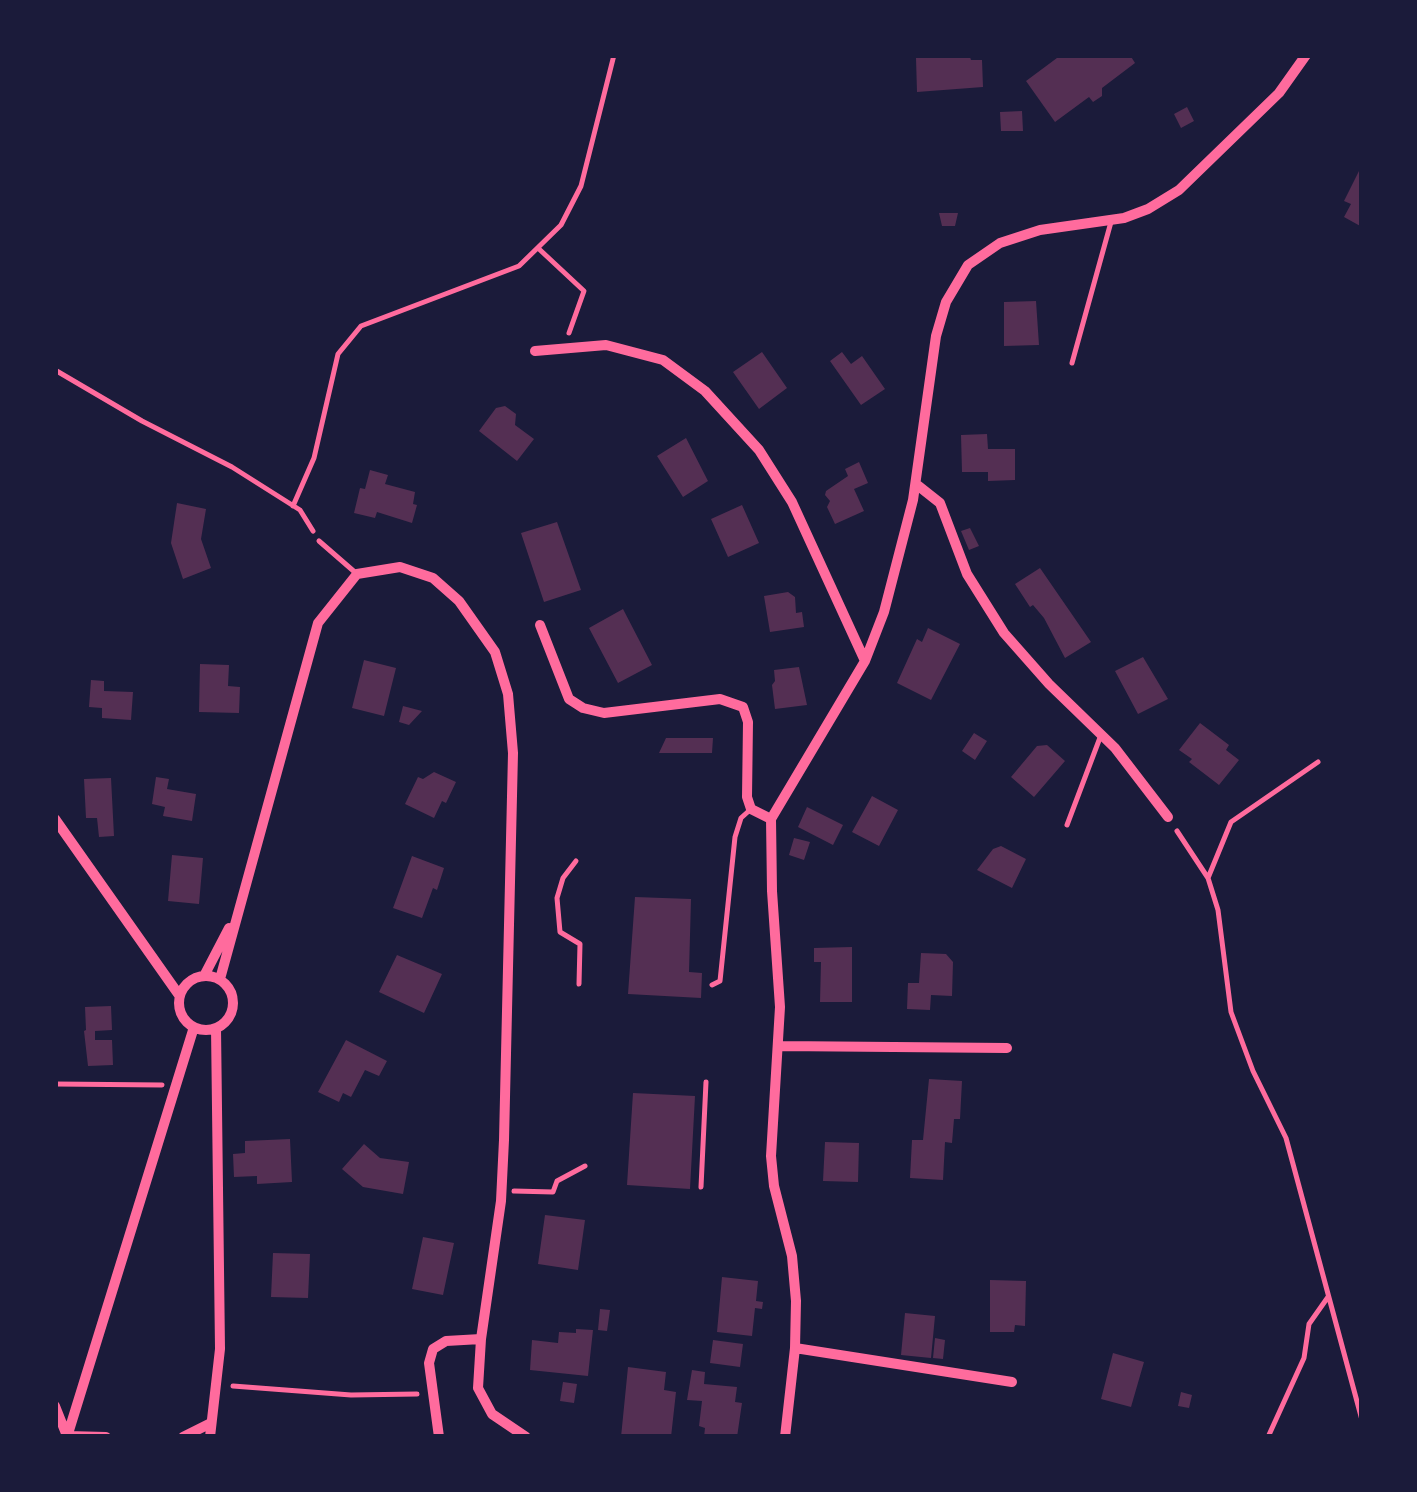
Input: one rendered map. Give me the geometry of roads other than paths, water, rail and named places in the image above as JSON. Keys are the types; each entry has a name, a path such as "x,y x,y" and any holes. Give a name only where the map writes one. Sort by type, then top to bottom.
{"street":[{"path":"785,1437 796,1301 792,1256 774,1186 771,1156 780,1046 772,820 865,661 884,612 916,484 936,336 946,302 968,265 1000,243 1148,210 1178,190 1279,92 1306,55"},
{"path":"535,351 606,346 663,360 705,391 759,450 792,502 865,661"},
{"path":"916,484 940,503 967,574 988,611 1049,684 1115,748 1168,817"},
{"path":"220,980 318,623 357,574 400,567 433,578 459,601 495,652 508,694 514,753 504,1140 501,1201 480,1338 478,1388 492,1414 526,1437"},
{"path":"540,625 570,699 583,708 604,713 720,699 743,707 748,722 751,809 772,820"},
{"path":"55,820 179,996 182,1018 194,1027 216,1028 232,1009 231,992 220,980 204,976 188,982 179,996"},
{"path":"204,976 236,914"},
{"path":"67,1436 194,1027"},
{"path":"210,1437 219,1386 216,1028"},
{"path":"780,1046 1008,1048"},
{"path":"439,1437 429,1363 433,1349 446,1342 480,1338"},
{"path":"795,1348 1012,1382"},
{"path":"55,1406 67,1436"},
{"path":"183,1437 211,1423"},
{"path":"67,1436 106,1437"}],"lane":[{"path":"1072,364 1112,220"},
{"path":"319,541 357,574"},
{"path":"1067,825 1101,736"},
{"path":"712,985 720,981 735,837 742,818 751,809"},
{"path":"701,1187 706,1082"}]}
